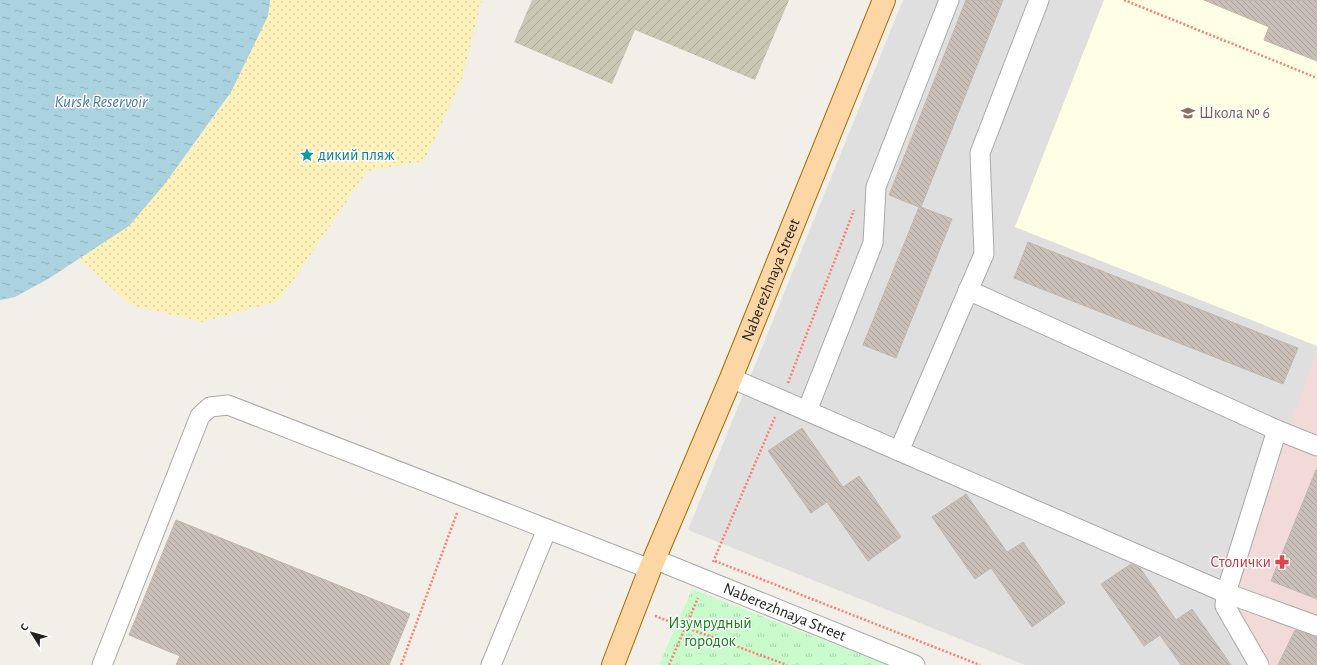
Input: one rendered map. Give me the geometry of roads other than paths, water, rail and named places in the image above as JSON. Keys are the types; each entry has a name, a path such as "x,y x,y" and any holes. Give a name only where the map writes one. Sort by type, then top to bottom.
{"main road":[{"name":"Naberezhnaya Street","path":"613,665 652,564 731,378 884,0"}],"street":[{"path":"807,411 873,243 876,187 949,0"},
{"path":"899,451 984,254 980,153 1039,0"},
{"path":"968,290 1277,430 1317,446"},
{"path":"731,378 1226,593 1317,626"},
{"path":"102,665 200,416 210,407 228,405 547,529 652,564"},
{"path":"1259,665 1225,606 1226,593 1277,430"},
{"path":"491,665 547,529"},
{"name":"Naberezhnaya Street","path":"652,564 705,580 915,665"}],"water":[{"name":"Kursk Reservoir","path":"0,0 270,0 268,16 231,92 164,185 129,226 48,279 15,297 0,300"}],"place":[{"name":"Школа № 6","path":"1188,113"},
{"name":"дикий пляж","path":"307,155"},
{"name":"Столички","path":"1282,562"}],"park label":[{"name":"Изумрудный городок","path":"710,632"}]}
